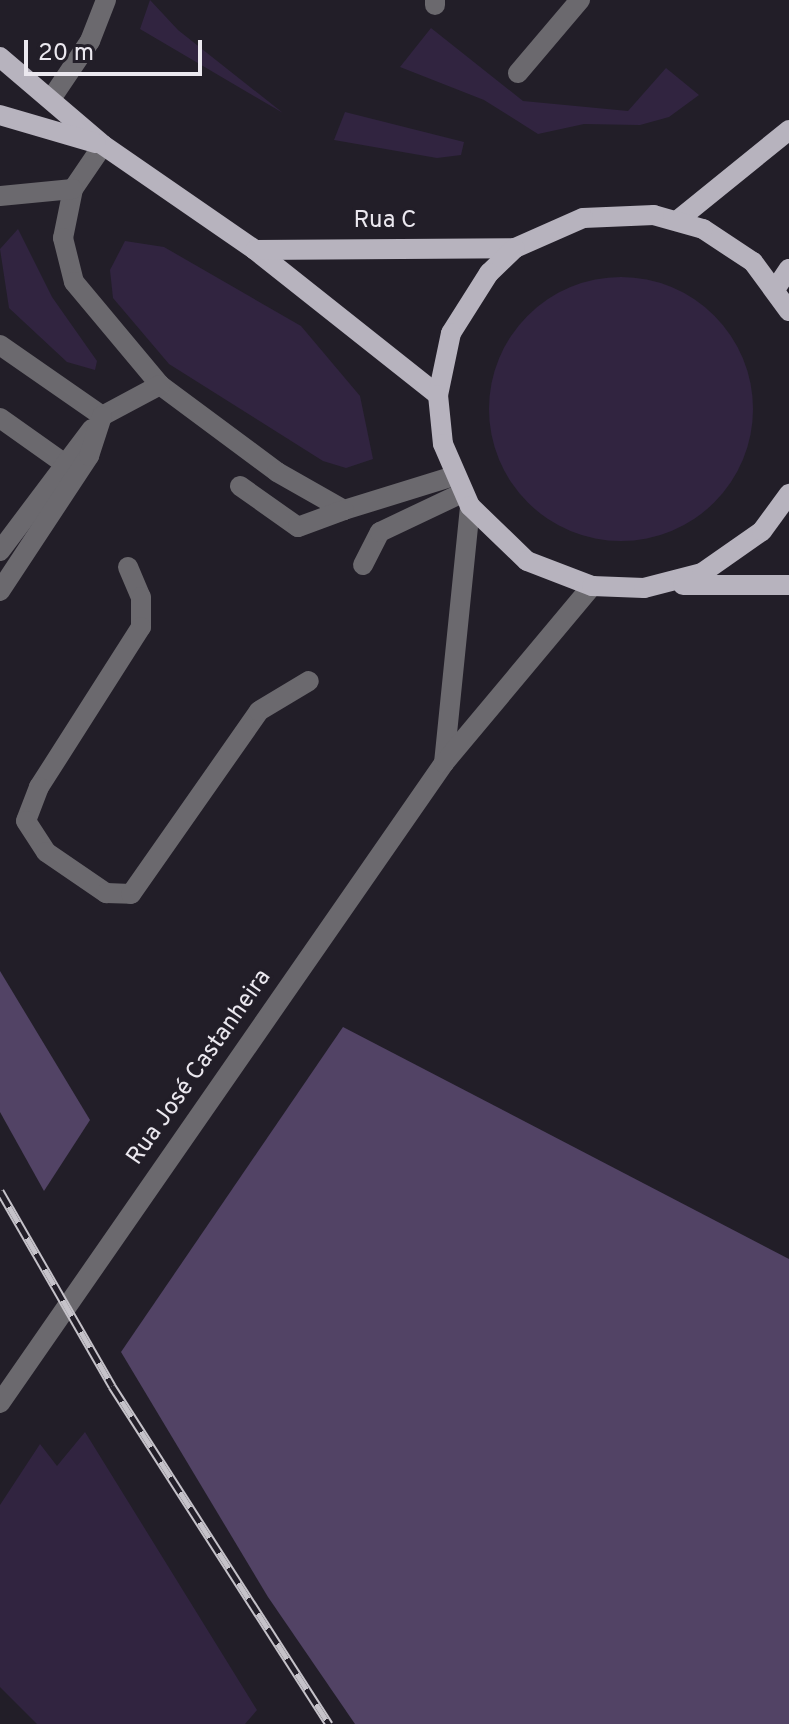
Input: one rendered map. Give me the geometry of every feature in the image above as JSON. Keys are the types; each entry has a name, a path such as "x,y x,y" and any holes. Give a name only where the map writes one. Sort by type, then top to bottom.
{"main road":[{"path":"0,57 103,145 255,250 438,395"},
{"path":"0,115 103,145"},
{"path":"678,220 789,130"},
{"path":"789,311 776,288 726,242 678,220 618,213 583,218 515,248 466,302 451,333 438,395 462,491 527,561 592,586 789,585"},
{"name":"Rua C","path":"255,250 515,248"},
{"path":"776,288 789,269"},
{"path":"667,585 734,555 789,494"}],"street":[{"path":"51,99 90,41 106,0"},
{"path":"518,73 580,0"},
{"path":"103,145 73,189 63,238 74,282 160,385 277,472 344,510"},
{"path":"0,196 73,189"},
{"path":"0,345 102,416"},
{"path":"0,551 6,530 65,464 102,416 160,385"},
{"path":"0,591 89,456 102,416"},
{"path":"0,418 65,464"},
{"path":"277,472 240,486 298,527 344,510 462,491"},
{"path":"363,565 380,532 462,491"},
{"name":"Rua José Castanheira","path":"444,763 462,491"},
{"path":"128,567 141,597 141,627 39,787 26,821 46,852 106,893 131,894 259,711 309,681"},
{"name":"Rua José Castanheira","path":"0,1403 444,763 592,586"}],"shaded area":[{"path":"150,0 178,30 283,113 140,29"},
{"path":"431,28 523,101 628,111 666,68 699,95 669,117 640,125 584,124 538,134 484,100 400,67"},
{"path":"345,112 464,142 461,155 437,158 334,140"},
{"path":"18,229 52,297 97,361 95,370 67,362 9,308 0,249"},
{"path":"125,241 164,247 301,326 360,396 373,459 346,468 323,461 169,364 113,298 110,270"},
{"path":"621,277 671,287 705,307 723,325 743,359 753,409 743,459 723,493 705,511 671,531 621,541 571,531 537,511 519,493 499,459 489,409 499,359 519,325 537,307 571,287"},
{"path":"0,971 90,1120 44,1191 0,1112"},
{"path":"343,1027 789,1259 789,1724 355,1724 268,1597 121,1352"},
{"path":"85,1432 257,1710 245,1724 37,1724 0,1687 0,1505 40,1444 57,1466"}],"railway":[{"path":"0,1191 112,1386 329,1724"}]}
